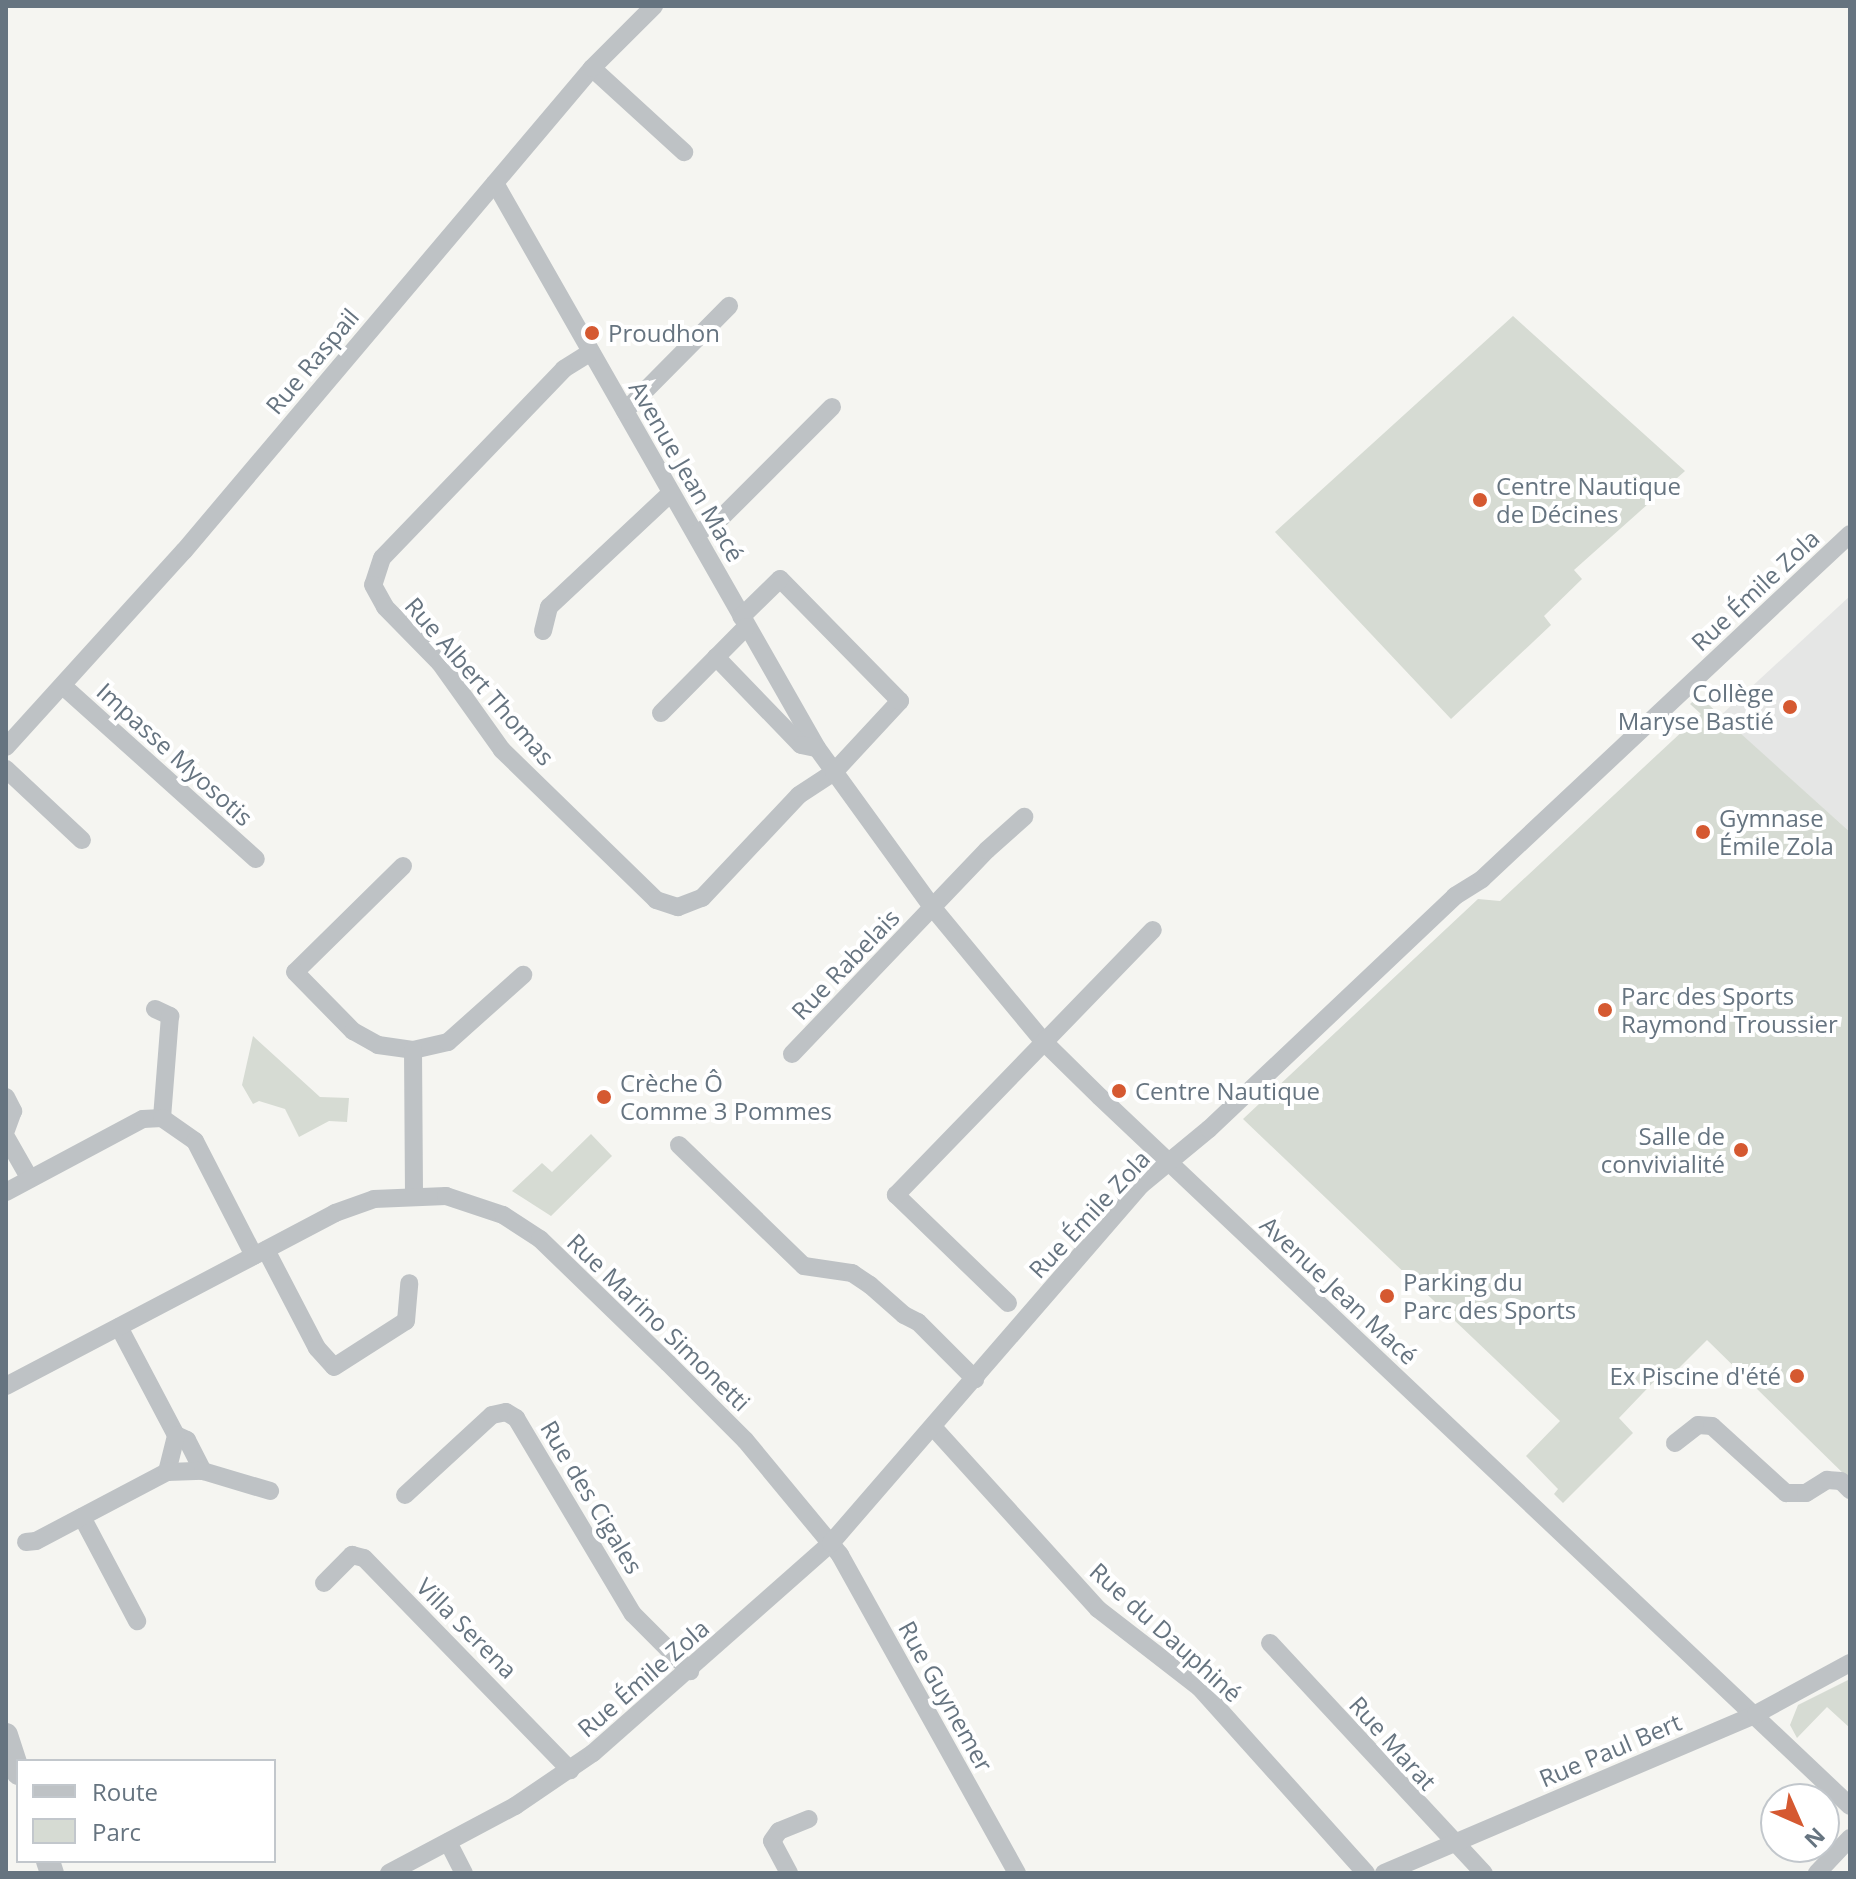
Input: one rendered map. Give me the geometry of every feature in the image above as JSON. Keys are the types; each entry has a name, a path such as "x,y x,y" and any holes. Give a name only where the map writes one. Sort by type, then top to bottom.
{"street":[{"name":"Rue Raspail","path":"6,747 184,551 592,68 654,6"},
{"path":"592,68 684,152"},
{"name":"Avenue Jean Macé","path":"495,183 817,748 933,908 1044,1042 1850,1806"},
{"path":"625,411 729,306"},
{"name":"Rue Albert Thomas","path":"591,352 564,369 382,558 373,585 385,607 440,663 502,750 656,900 678,907 702,898 799,795 834,772"},
{"path":"696,534 721,518 832,407"},
{"path":"543,631 549,607 671,493"},
{"name":"Rue Émile Zola","path":"389,1873 515,1806 570,1770 690,1671 831,1543 1141,1185 1209,1129 1455,896 1482,879 1850,534"},
{"path":"661,713 716,657 780,579 900,701 834,772"},
{"path":"716,657 801,745 817,748"},
{"name":"Impasse Myosotis","path":"63,686 256,859"},
{"path":"6,769 82,840"},
{"name":"Rue Rabelais","path":"792,1054 987,850 1024,817"},
{"path":"403,866 295,972 353,1031 378,1045 413,1050 448,1042 523,975"},
{"path":"1008,1303 896,1195 1153,930"},
{"path":"155,1009 170,1016 162,1118"},
{"path":"413,1050 414,1195"},
{"path":"6,1097 13,1111 6,1130"},
{"path":"6,1192 143,1119 162,1118 195,1141 317,1348 334,1367 406,1321 409,1283"},
{"path":"6,1137 30,1179"},
{"path":"679,1145 804,1266 852,1273 904,1315 918,1322 975,1379"},
{"name":"Rue Marino Simonetti","path":"6,1386 335,1213 374,1199 446,1196 472,1202 503,1215 540,1239 745,1440 831,1543"},
{"path":"119,1327 176,1435 187,1440 203,1471"},
{"name":"Rue des Cigales","path":"405,1495 492,1415 506,1412 516,1418 633,1614 690,1671"},
{"path":"1675,1443 1698,1425 1712,1426 1786,1493 1806,1493 1827,1480 1841,1481 1850,1490"},
{"name":"Rue du Dauphiné","path":"933,1427 1098,1609 1199,1687 1366,1873"},
{"path":"167,1472 176,1435"},
{"path":"26,1542 36,1541 167,1472 203,1471 270,1491"},
{"path":"82,1517 137,1621"},
{"name":"Rue Guynemer","path":"831,1543 1017,1873"},
{"name":"Villa Serena","path":"324,1583 352,1555 364,1558 570,1770"},
{"name":"Rue Marat","path":"1270,1643 1452,1843 1484,1873"},
{"name":"Rue Paul Bert","path":"1384,1873 1756,1714 1850,1663"},
{"path":"6,1735 16,1767"},
{"path":"789,1873 772,1841 779,1831 809,1819"},
{"path":"1817,1873 1850,1838"},
{"path":"448,1842 464,1873"}],"shaded area":[{"name":"Collège Maryse Bastié","path":"1850,596 1850,832 1720,716"}],"green space":[{"name":"Centre Nautique de Décines","path":"1513,316 1685,471 1574,570 1582,579 1544,616 1551,625 1451,719 1275,532"},
{"name":"Parc des Sports Raymond Troussier","path":"1699,696 1850,832 1850,1480 1707,1340 1671,1376 1664,1371 1619,1418 1633,1433 1563,1503 1554,1494 1558,1489 1526,1456 1560,1421 1243,1119 1478,899 1500,901 1701,714 1690,704"},
{"path":"253,1036 320,1097 349,1098 347,1122 329,1121 299,1137 285,1109 259,1101 253,1104 242,1085"},
{"path":"591,1134 612,1156 551,1216 512,1191 542,1163 552,1172"},
{"path":"1850,1679 1850,1728 1827,1707 1797,1738 1790,1725 1798,1705"}],"place":[{"name":"Proudhon","path":"592,333"},
{"name":"Centre Nautique de Décines","path":"1480,500"},
{"name":"Collège Maryse Bastié","path":"1790,707"},
{"name":"Gymnase Émile Zola","path":"1703,832"},
{"name":"Parc des Sports Raymond Troussier","path":"1605,1010"},
{"name":"Centre Nautique","path":"1119,1091"},
{"name":"Crèche Ô Comme 3 Pommes","path":"604,1097"},
{"name":"Salle de convivialité","path":"1741,1150"},
{"name":"Parking du Parc des Sports","path":"1387,1296"},
{"name":"Ex Piscine d'été","path":"1797,1376"}]}
